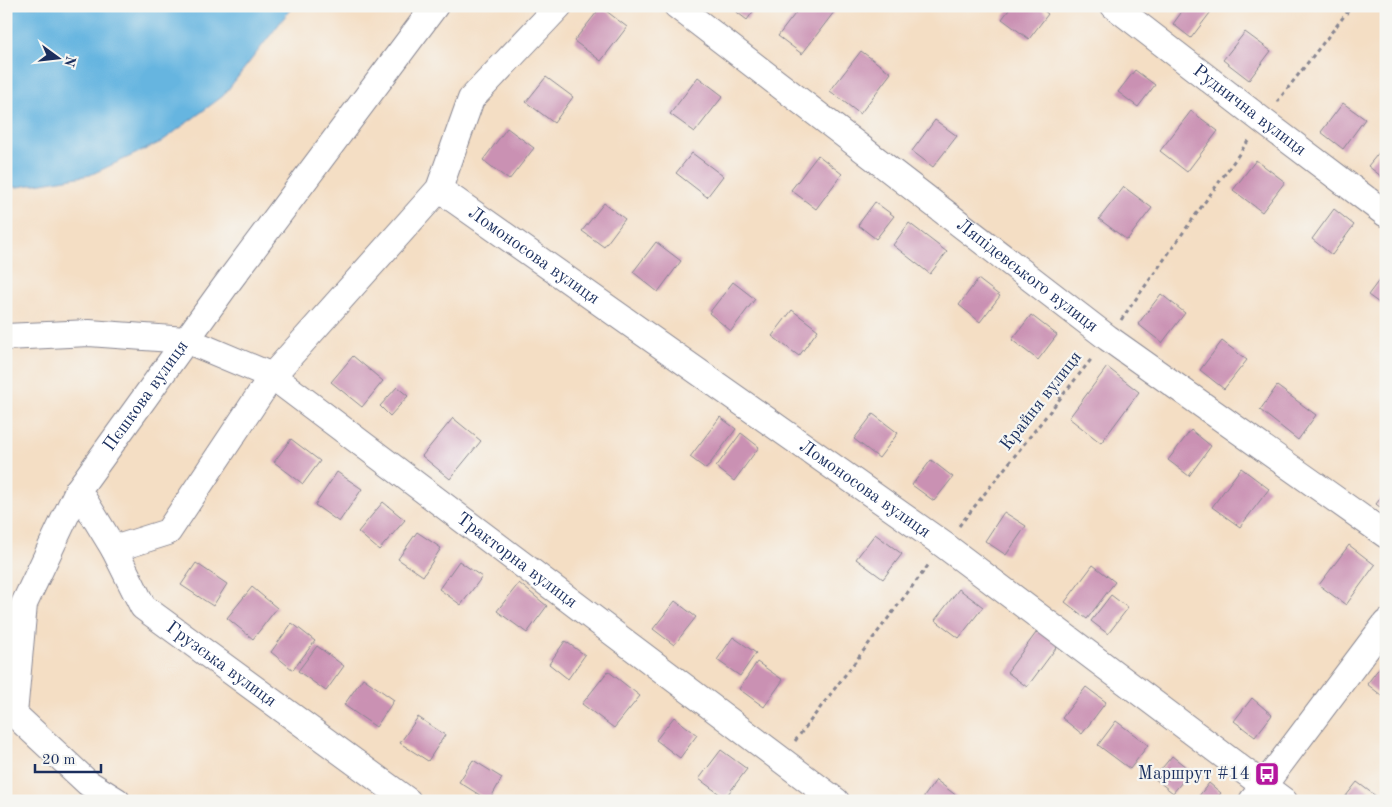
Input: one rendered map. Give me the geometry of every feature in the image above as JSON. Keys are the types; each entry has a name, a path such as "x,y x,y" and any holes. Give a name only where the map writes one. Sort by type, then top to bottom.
{"street":[{"name":"Пєшкова вулиця","path":"117,801 88,782 14,714 24,604 78,490 186,340 435,6"},
{"path":"114,548 168,532 272,376 439,189 471,99 559,6"},
{"name":"Ляпідевського вулиця","path":"677,6 1108,338 1386,535"},
{"name":"Руднична вулиця","path":"1114,6 1386,214"},
{"name":"Ломоносова вулиця","path":"439,189 944,545 1257,793 1284,801"},
{"name":"Тракторна вулиця","path":"6,337 88,333 186,340 272,376 836,801"},
{"name":"Грузська вулиця","path":"78,490 114,548 143,607 408,801"},
{"path":"1257,793 1386,623"}],"path":[{"name":"Крайня вулиця","path":"780,760 944,545 1108,338 1263,121 1352,6"}],"water":[{"path":"6,6 293,6 223,96 161,142 90,175 18,187 6,187"}],"building":[{"path":"729,6 757,6 747,20"},
{"path":"801,6 826,6 834,12 802,54 778,36"},
{"path":"1012,6 1038,6 1048,14 1029,39 1002,19"},
{"path":"1186,6 1209,6 1213,9 1191,38 1173,24"},
{"path":"601,7 627,27 601,61 574,41"},
{"path":"1245,32 1271,51 1249,80 1223,60"},
{"path":"861,51 891,73 860,114 830,91"},
{"path":"1135,70 1155,85 1138,107 1118,92"},
{"path":"546,77 573,97 554,123 526,102"},
{"path":"698,77 723,96 695,132 670,114"},
{"path":"1343,103 1365,119 1343,149 1321,132"},
{"path":"1191,111 1218,131 1187,172 1160,151"},
{"path":"935,120 957,136 933,167 912,151"},
{"path":"507,128 534,148 509,180 483,160"},
{"path":"1386,144 1386,180 1368,166"},
{"path":"692,153 723,176 707,197 676,173"},
{"path":"818,155 842,174 816,209 791,190"},
{"path":"1256,160 1285,182 1262,212 1233,190"},
{"path":"1124,187 1152,208 1127,240 1099,219"},
{"path":"875,202 894,216 876,239 858,225"},
{"path":"604,203 625,219 604,247 582,231"},
{"path":"1334,209 1354,225 1332,255 1312,239"},
{"path":"909,223 947,252 930,274 893,245"},
{"path":"656,242 681,261 658,292 633,272"},
{"path":"1386,271 1386,308 1368,295"},
{"path":"978,279 1000,296 980,322 959,305"},
{"path":"733,282 755,299 731,331 709,313"},
{"path":"1161,294 1185,313 1162,343 1138,324"},
{"path":"792,310 818,330 799,356 772,336"},
{"path":"1031,315 1057,335 1038,360 1012,340"},
{"path":"1222,341 1247,360 1224,389 1200,370"},
{"path":"353,356 383,381 362,407 331,382"},
{"path":"1107,367 1139,392 1101,443 1069,418"},
{"path":"1277,386 1316,415 1298,440 1260,410"},
{"path":"397,387 408,396 390,416 380,406"},
{"path":"873,414 898,433 879,458 854,439"},
{"path":"720,417 736,429 706,469 690,457"},
{"path":"453,418 481,441 450,479 422,456"},
{"path":"1191,430 1211,446 1189,476 1168,460"},
{"path":"741,433 759,447 734,481 716,467"},
{"path":"291,439 320,461 303,484 274,462"},
{"path":"931,460 953,477 934,501 912,485"},
{"path":"1241,468 1269,489 1240,527 1212,507"},
{"path":"337,472 362,489 339,522 315,505"},
{"path":"1386,491 1386,512 1376,504"},
{"path":"383,502 405,520 379,550 358,532"},
{"path":"1004,512 1026,526 1006,555 985,541"},
{"path":"417,532 441,548 423,576 398,559"},
{"path":"875,534 902,554 883,579 856,559"},
{"path":"1349,545 1375,565 1346,605 1319,585"},
{"path":"459,561 482,577 461,605 439,589"},
{"path":"196,563 227,584 213,606 181,585"},
{"path":"1093,565 1115,582 1087,619 1065,602"},
{"path":"519,583 547,606 527,633 497,611"},
{"path":"252,587 277,608 253,639 227,618"},
{"path":"959,589 983,607 959,638 935,620"},
{"path":"1111,595 1128,608 1108,634 1091,621"},
{"path":"675,601 696,617 674,645 653,629"},
{"path":"292,623 315,641 293,670 271,652"},
{"path":"1039,629 1059,644 1027,687 1007,672"},
{"path":"733,637 756,653 740,676 717,660"},
{"path":"565,641 585,655 568,679 549,664"},
{"path":"317,646 344,666 326,691 298,671"},
{"path":"1386,659 1386,699 1367,684"},
{"path":"757,662 783,680 764,707 739,689"},
{"path":"608,671 640,696 614,728 582,704"},
{"path":"363,678 394,700 376,727 344,705"},
{"path":"1086,687 1106,702 1082,734 1062,718"},
{"path":"1252,698 1272,715 1255,737 1234,721"},
{"path":"418,717 445,735 428,761 400,743"},
{"path":"674,717 697,735 680,758 656,740"},
{"path":"1116,721 1148,745 1130,769 1098,745"},
{"path":"721,750 747,769 725,798 699,779"},
{"path":"1172,756 1191,771 1173,793 1154,778"},
{"path":"473,760 502,778 489,801 459,782"},
{"path":"936,780 962,800 962,801 921,801"},
{"path":"1357,782 1377,797 1375,801 1342,801"},
{"path":"1209,783 1221,793 1215,801 1195,801"}],"place":[{"name":"Маршрут #14","path":"1267,774"}]}
